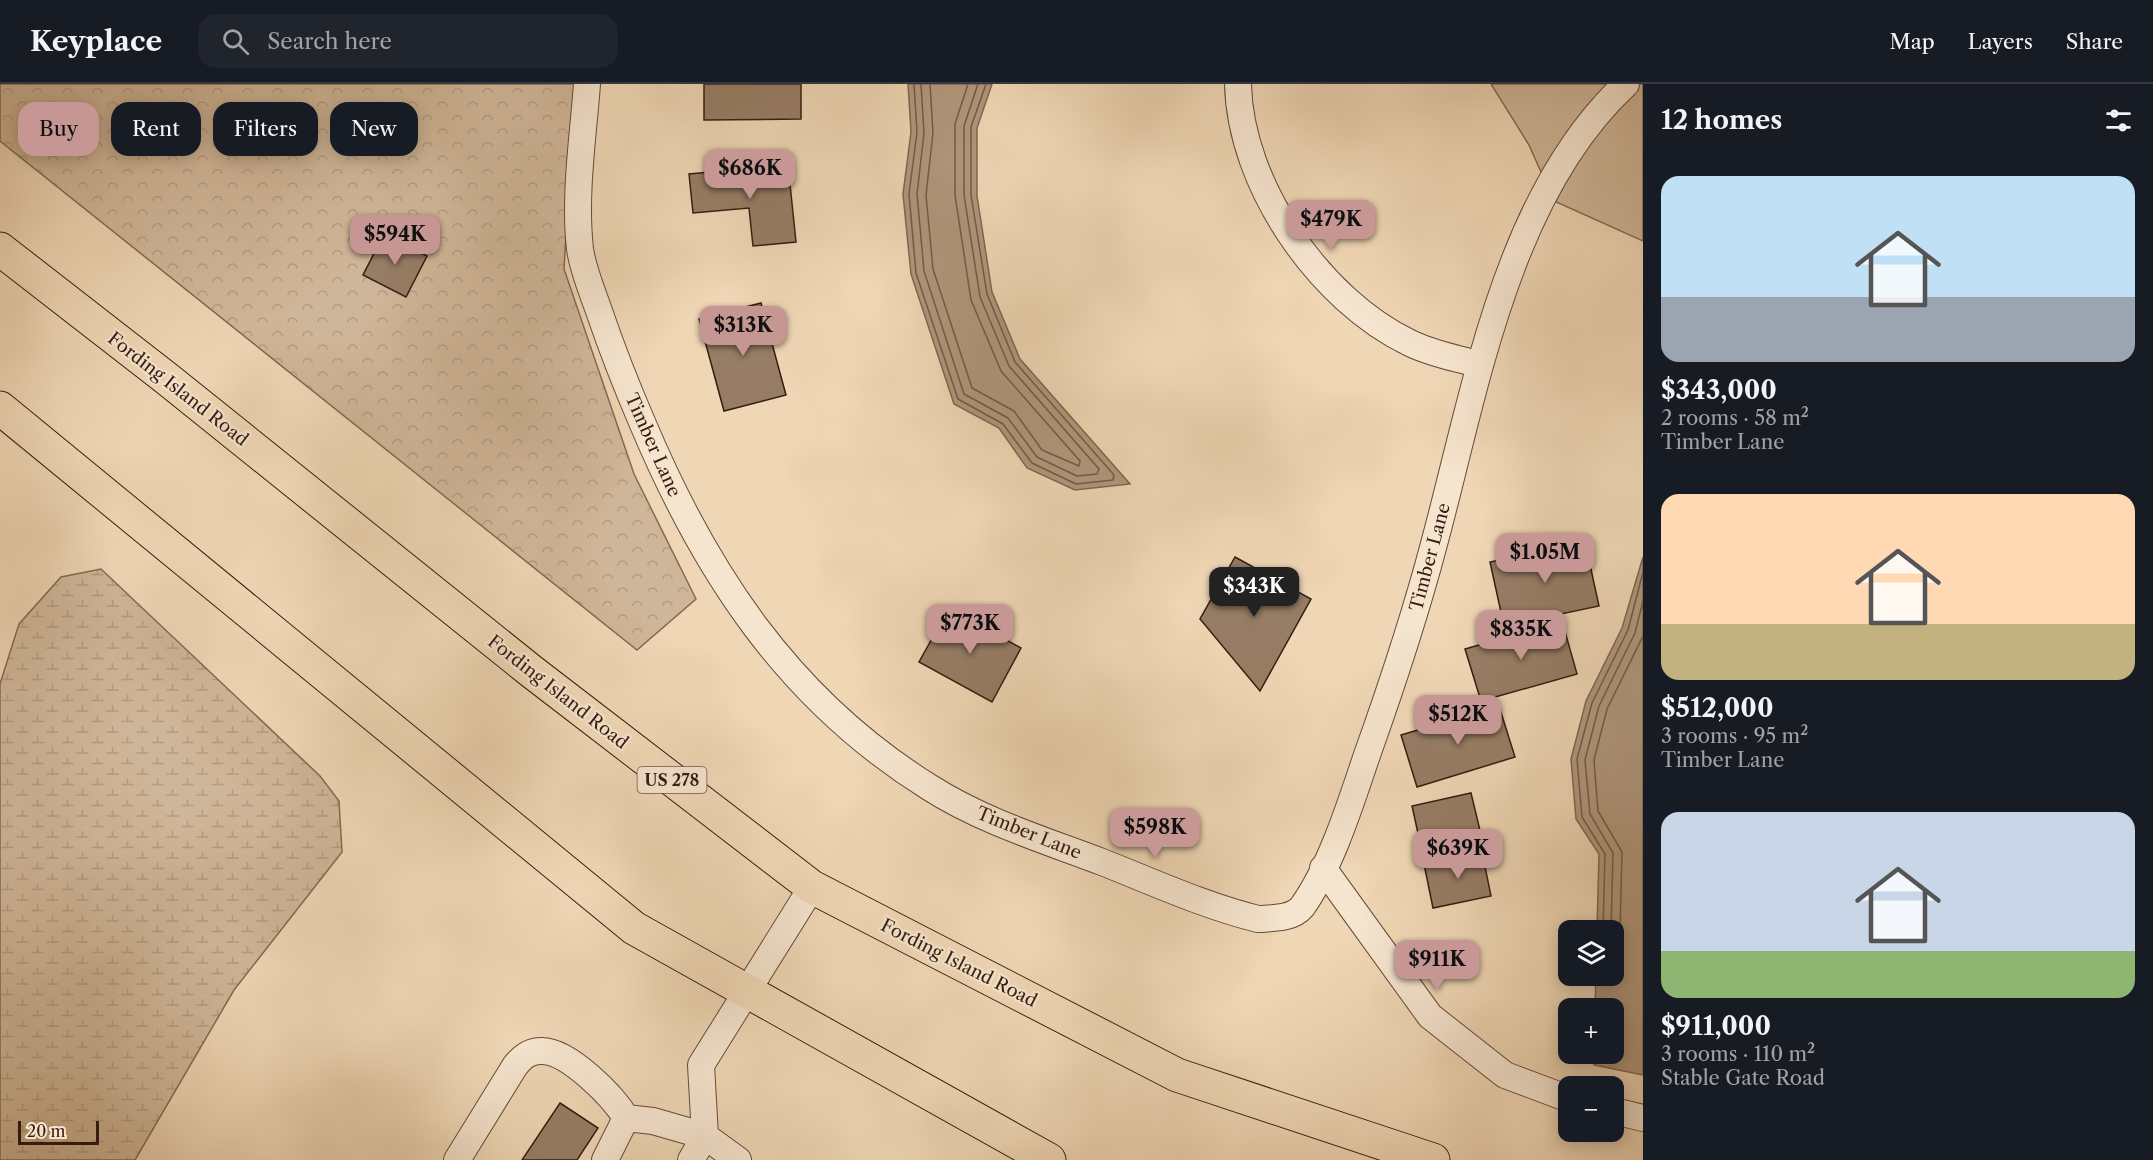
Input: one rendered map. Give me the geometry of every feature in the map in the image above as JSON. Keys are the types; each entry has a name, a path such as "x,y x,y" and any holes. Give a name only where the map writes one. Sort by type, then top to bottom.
{"highway":[{"name":"Fording Island Road","path":"0,249 166,378 531,672 812,887 1177,1075 1421,1157"},
{"path":"0,278 166,378"},
{"path":"0,408 633,928 1049,1160"}],"street":[{"name":"Timber Lane","path":"587,84 578,228 580,253 622,377 663,472 704,552 747,618 802,684 866,744 930,788 1012,828 1258,919 1285,917 1301,909 1340,830 1406,644 1480,365 1518,254 1557,170 1582,132 1626,84"},
{"path":"1238,84 1245,132 1258,171 1275,210 1314,266 1350,302 1391,333 1425,350 1480,365"},
{"path":"1323,868 1430,1016 1505,1075 1558,1095"},
{"path":"691,1160 705,1136 701,1065 812,887"},
{"path":"457,1160 522,1057 544,1051 559,1056 609,1094 626,1118 652,1121 705,1136 738,1160"},
{"path":"1624,1113 1643,1118"},
{"path":"605,1160 626,1118"}],"green space":[{"path":"0,84 575,84 564,269 634,474 696,599 637,650 19,156 99,156 99,102 18,102 18,155 0,141"},
{"path":"1491,84 1643,84 1643,241 1554,201 1529,145"},
{"path":"101,569 320,776 339,801 342,852 234,990 135,1160 0,1160 0,684 19,624 61,577"}],"water":[{"path":"908,84 992,84 977,128 977,196 992,292 1020,359 1130,484 1075,490 1027,468 999,428 954,404 911,274 903,194 911,132"},
{"path":"1643,557 1643,1075 1594,1065 1624,1064 1624,998 1595,998 1596,986 1624,986 1624,920 1597,920 1599,854 1576,819 1571,759 1586,701 1622,628"}],"building":[{"path":"704,84 801,84 801,119 704,120"},
{"path":"788,165 796,242 753,246 749,208 693,213 689,174"},
{"path":"384,234 427,256 406,297 363,275"},
{"path":"761,303 786,395 724,411 699,319"},
{"path":"1585,542 1599,606 1504,626 1490,562"},
{"path":"1235,557 1311,599 1260,691 1200,619"},
{"path":"949,608 1021,648 992,702 919,662"},
{"path":"1562,621 1577,674 1481,701 1465,649"},
{"path":"1499,706 1515,757 1417,787 1401,735"},
{"path":"1471,793 1483,843 1423,856 1412,806"},
{"path":"1482,852 1491,896 1433,908 1424,864"},
{"path":"560,1103 598,1128 577,1160 522,1160"}]}
